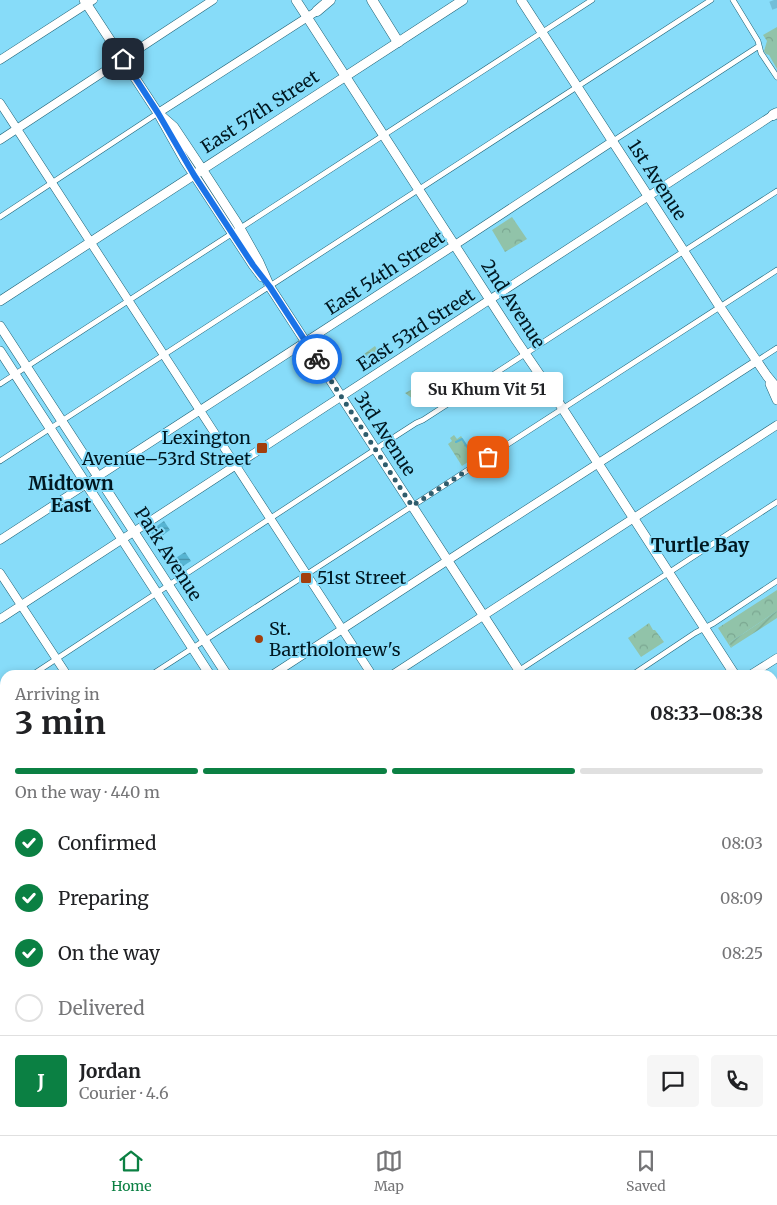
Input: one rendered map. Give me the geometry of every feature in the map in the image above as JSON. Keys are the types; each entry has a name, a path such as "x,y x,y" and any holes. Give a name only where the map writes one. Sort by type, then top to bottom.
{"highway":[{"path":"316,11 330,0"},
{"path":"372,0 398,42"}],"main road":[{"path":"0,140 213,0"},
{"name":"2nd Avenue","path":"296,0 732,670"},
{"name":"East 57th Street","path":"0,301 463,0"},
{"name":"1st Avenue","path":"521,0 720,307 777,388"},
{"path":"0,60 88,1"},
{"name":"3rd Avenue","path":"88,1 186,161 198,172"},
{"path":"158,113 316,11"},
{"path":"0,103 369,670"},
{"name":"3rd Avenue","path":"158,113 174,127 184,141 198,172 236,231 253,265 270,287 448,561 515,670"},
{"name":"East 53rd Street","path":"0,619 776,113"},
{"path":"184,141 186,161"},
{"name":"East 54th Street","path":"0,540 456,245 613,141"},
{"name":"Park Avenue","path":"0,326 224,670"},
{"name":"Park Avenue","path":"0,351 207,670"},
{"path":"280,670 757,361"},
{"name":"1st Avenue","path":"767,376 777,400"},
{"path":"400,670 777,425"},
{"path":"0,572 64,670"},
{"path":"758,670 777,658"}],"street":[{"path":"316,11 336,0"},
{"path":"0,384 592,0"},
{"path":"0,461 711,0"},
{"path":"733,0 758,41 761,53 777,77"},
{"name":"East 54th Street","path":"613,141 760,46"},
{"path":"0,217 158,113"},
{"path":"40,670 777,191"},
{"path":"159,670 777,270"},
{"path":"757,361 777,348"},
{"path":"523,670 777,502"},
{"path":"640,670 777,582"}],"green space":[{"path":"777,27 777,69 769,55 764,51 767,41 763,35"},
{"path":"512,217 527,239 505,252 492,230"},
{"path":"375,346 380,355 370,362 364,354"},
{"path":"421,385 424,393 413,399 405,393"},
{"path":"454,435 457,439 461,436 475,457 462,466 448,444 452,441 450,438"},
{"path":"777,590 777,611 729,643 731,648 718,628"},
{"path":"777,611 777,618 732,647 729,643"},
{"path":"649,623 664,642 641,657 628,638"}],"shaded area":[{"path":"164,521 170,530 156,540 150,531"},
{"path":"185,552 191,561 177,570 171,561"}],"waterway":[{"path":"456,442 462,439 472,456"}],"tunnel":[{"path":"774,0 777,8"}],"way so far":[{"path":"317,359 412,506 488,457"}],"place":[{"name":"Lexington Avenue–53rd Street","path":"262,448"},
{"name":"Su Khum Vit 51","path":"488,457"},
{"name":"51st Street","path":"306,578"},
{"name":"St. Bartholomew's","path":"259,639"}],"district":[{"name":"Midtown East","path":"71,494"},
{"name":"Turtle Bay","path":"700,545"}],"route":[{"path":"123,59 158,113 194,175 317,359"}]}
